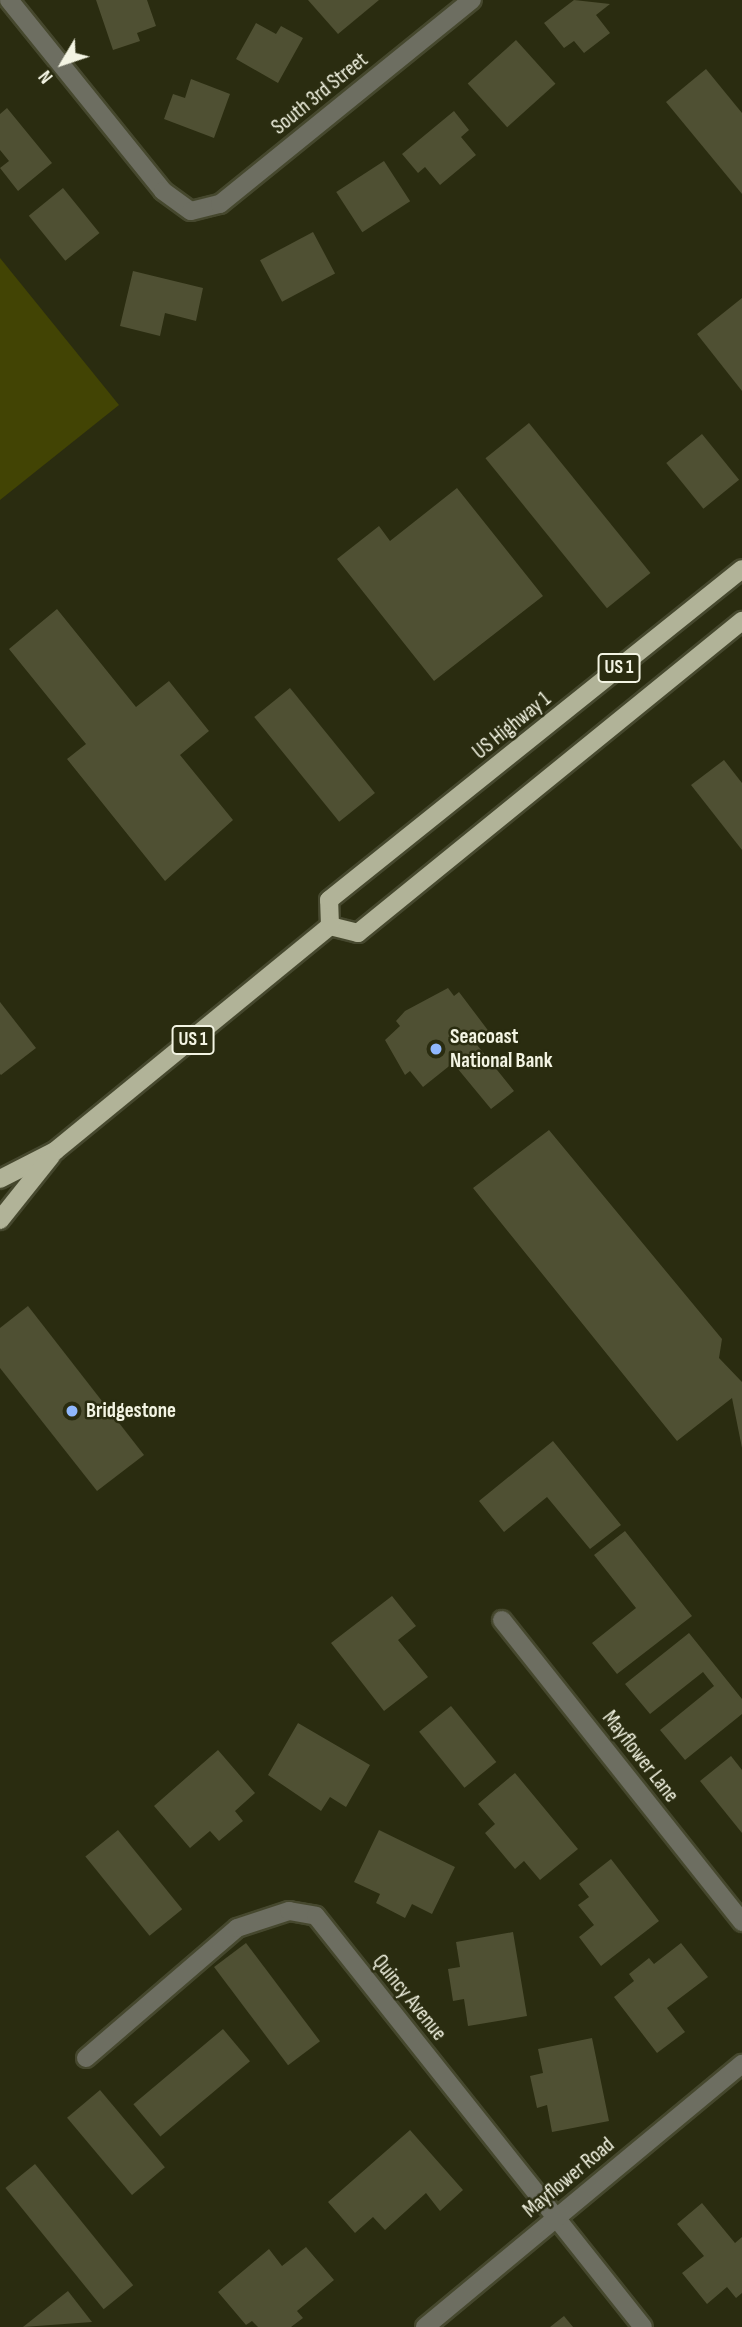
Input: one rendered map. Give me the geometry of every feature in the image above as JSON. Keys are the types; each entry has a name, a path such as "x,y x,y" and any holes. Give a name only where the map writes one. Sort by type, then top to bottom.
{"main road":[{"name":"US Highway 1","path":"330,926 329,900 742,569"},
{"name":"US 1","path":"0,1180 55,1151 330,926 358,933 742,621"},
{"name":"US 1","path":"0,1220 55,1151"}],"street":[{"name":"South 3rd Street","path":"9,0 163,191 191,211 220,204 472,0"},
{"name":"Mayflower Lane","path":"502,1620 742,1922"},
{"name":"Quincy Avenue","path":"86,2058 237,1928 289,1911 316,1916 643,2327"},
{"name":"Mayflower Road","path":"425,2327 742,2064"}],"shaded area":[{"path":"0,258 119,405 0,500"}],"building":[{"path":"96,0 147,0 156,26 137,33 140,41 113,50"},
{"path":"308,0 379,0 338,34"},
{"path":"574,0 610,4 596,15 610,33 584,53 574,41 564,48 544,23"},
{"path":"256,23 276,34 281,26 303,38 278,83 236,59"},
{"path":"516,40 555,84 507,127 468,83"},
{"path":"706,69 742,113 742,194 666,102"},
{"path":"191,79 230,94 214,138 164,119 173,94 185,98"},
{"path":"7,108 52,163 18,191 0,168 9,161 0,150 0,114"},
{"path":"454,111 469,130 461,137 476,155 440,185 425,167 418,173 402,154"},
{"path":"384,161 410,201 362,232 336,192"},
{"path":"63,188 100,233 65,261 29,216"},
{"path":"313,232 335,273 282,302 260,260"},
{"path":"133,271 203,288 196,321 165,313 160,336 120,326"},
{"path":"742,298 742,391 697,334"},
{"path":"529,423 650,573 607,608 485,458"},
{"path":"702,434 739,480 703,509 666,463"},
{"path":"457,488 543,596 434,681 337,559 379,526 390,541"},
{"path":"57,609 136,707 169,681 209,731 180,755 233,820 165,881 67,759 86,744 9,649"},
{"path":"290,688 375,793 339,822 254,717"},
{"path":"724,760 742,783 742,850 691,785"},
{"name":"Seacoast National Bank","path":"448,988 454,996 459,992 490,1033 477,1045 514,1091 491,1109 453,1063 423,1087 410,1071 405,1075 385,1040 400,1026 396,1021 405,1011"},
{"path":"0,1002 36,1048 1,1075 0,1074"},
{"path":"549,1130 722,1339 719,1358 742,1382 742,1448 732,1398 677,1441 473,1188"},
{"name":"Bridgestone","path":"28,1306 144,1455 97,1491 0,1368 0,1328"},
{"path":"553,1441 621,1525 590,1549 547,1497 504,1532 479,1501"},
{"path":"625,1531 692,1616 617,1674 592,1643 636,1608 594,1555"},
{"path":"392,1596 416,1626 398,1640 428,1677 384,1711 331,1643"},
{"path":"689,1633 742,1699 742,1714 685,1760 660,1730 714,1686 703,1672 650,1714 625,1684"},
{"path":"451,1706 496,1762 464,1788 419,1732"},
{"path":"298,1723 370,1765 346,1807 330,1797 321,1811 268,1775"},
{"path":"218,1750 255,1793 235,1811 243,1821 219,1841 210,1831 190,1848 154,1806"},
{"path":"731,1756 742,1770 742,1833 700,1781"},
{"path":"515,1773 578,1849 540,1880 524,1861 515,1869 485,1833 495,1824 478,1804"},
{"path":"118,1830 182,1909 150,1936 85,1856"},
{"path":"379,1830 455,1867 432,1914 412,1904 405,1918 376,1903 380,1894 354,1882"},
{"path":"611,1859 659,1921 601,1966 579,1937 594,1925 578,1905 589,1897 579,1884"},
{"path":"513,1932 527,2016 468,2026 464,1999 453,2001 448,1969 460,1967 456,1942"},
{"path":"246,1943 320,2041 288,2065 214,1967"},
{"path":"681,1943 708,1977 667,2008 685,2032 657,2053 614,1997 634,1981 629,1974 649,1958 654,1964"},
{"path":"223,2029 250,2061 160,2136 133,2104"},
{"path":"592,2038 609,2121 552,2132 547,2105 537,2108 530,2076 543,2073 538,2049"},
{"path":"100,2090 165,2167 132,2195 67,2118"},
{"path":"410,2130 463,2190 440,2211 426,2193 385,2230 373,2217 355,2233 328,2202"},
{"path":"35,2164 133,2285 104,2309 5,2188"},
{"path":"702,2203 735,2243 742,2237 742,2293 736,2298 727,2287 707,2304 682,2273 704,2256 677,2224"},
{"path":"306,2247 334,2280 297,2311 303,2318 291,2327 258,2327 252,2321 246,2325 218,2292 269,2249 282,2266"},
{"path":"68,2291 92,2322 23,2327"},
{"path":"564,2316 573,2327 550,2327"}],"place":[{"name":"Seacoast National Bank","path":"436,1049"},
{"name":"Bridgestone","path":"72,1411"}]}
